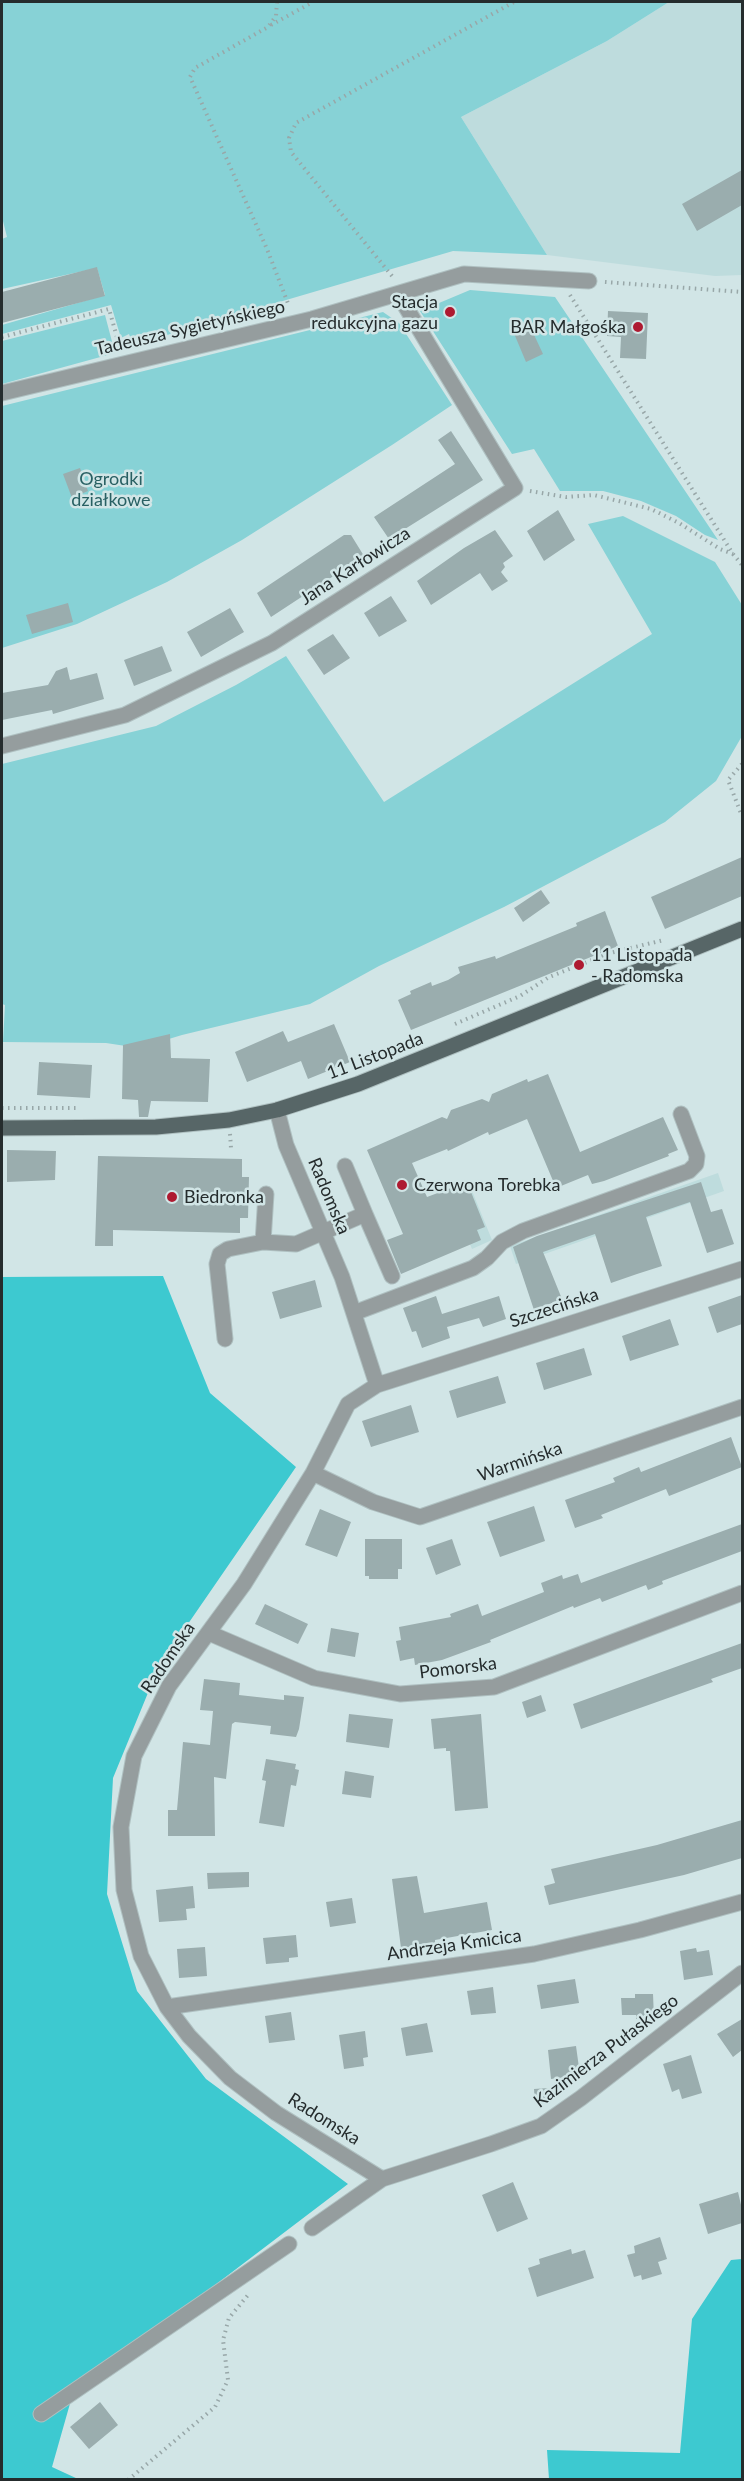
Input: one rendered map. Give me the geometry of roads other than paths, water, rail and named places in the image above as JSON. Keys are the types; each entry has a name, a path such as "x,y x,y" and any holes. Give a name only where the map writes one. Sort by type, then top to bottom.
{"main road":[{"name":"11 Listopada","path":"2,1128 156,1127 229,1120 277,1110 320,1098 369,1080 742,930"}],"street":[{"name":"Tadeusza Sygietyńskiego","path":"2,393 312,319 464,274 590,280"},
{"name":"Jana Karłowicza","path":"2,746 125,715 272,643 515,488 398,294"},
{"name":"Radomska","path":"277,1110 286,1145 354,1313 377,1385 348,1404 313,1473 244,1584 169,1686 134,1756 121,1827 124,1890 141,1956 167,2007 189,2036 230,2078 276,2112 382,2179"},
{"path":"354,1313 473,1268 487,1258 502,1242 523,1231 689,1171 696,1164 697,1156 681,1114"},
{"path":"345,1166 392,1276"},
{"path":"263,1242 266,1194"},
{"path":"225,1340 217,1264 220,1254 228,1248 263,1242 296,1244 365,1214"},
{"name":"Szczecińska","path":"377,1385 742,1269"},
{"name":"Warmińska","path":"313,1473 373,1502 420,1517 742,1407"},
{"name":"Pomorska","path":"209,1633 314,1678 399,1694 494,1687 742,1593"},
{"name":"Andrzeja Kmicica","path":"167,2007 534,1953 640,1930 742,1902"},
{"name":"Kazimierza Pułaskiego","path":"312,2228 382,2179 541,2126 581,2098 742,1973"},
{"path":"41,2415 289,2244"}],"place":[{"name":"Stacja redukcyjna gazu","path":"450,312"},
{"name":"BAR Małgośka","path":"638,327"},
{"name":"11 Listopada - Radomska","path":"579,965"},
{"name":"Czerwona Torebka","path":"402,1185"},
{"name":"Biedronka","path":"172,1197"}],"park label":[{"name":"Ogrodki działkowe","path":"111,489"}]}
